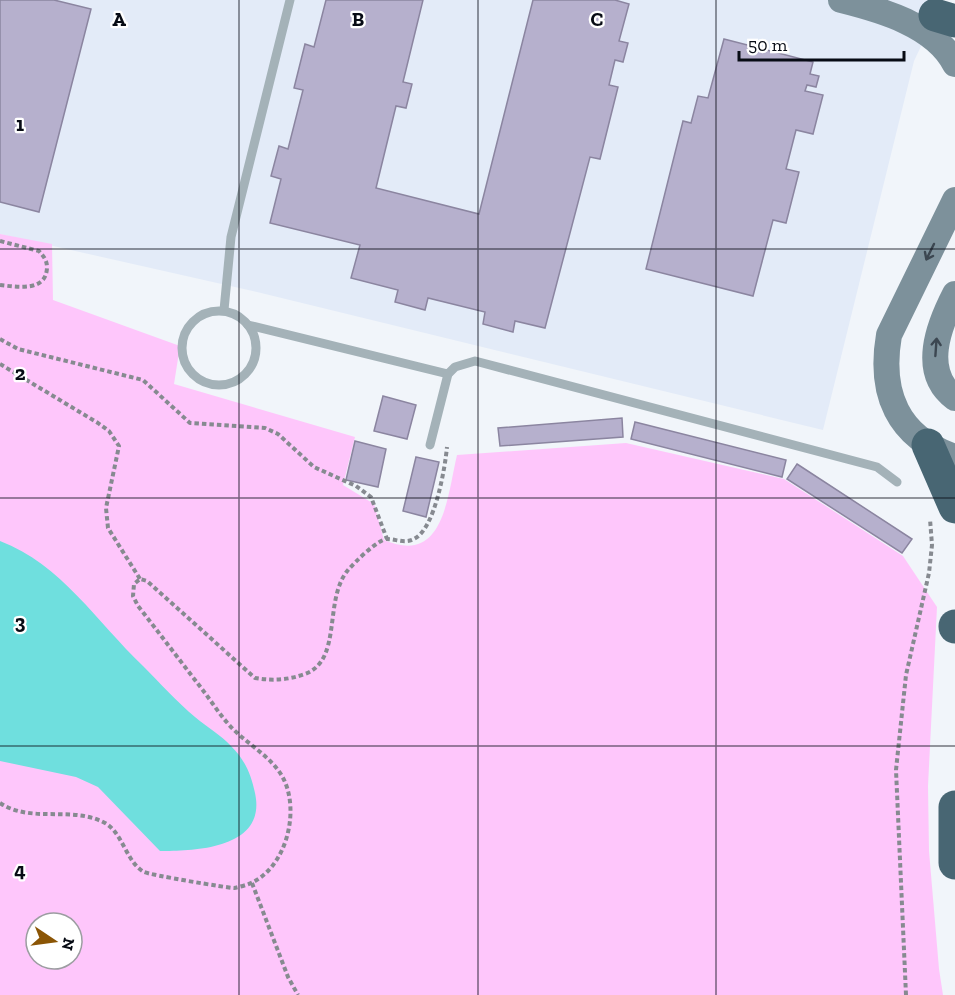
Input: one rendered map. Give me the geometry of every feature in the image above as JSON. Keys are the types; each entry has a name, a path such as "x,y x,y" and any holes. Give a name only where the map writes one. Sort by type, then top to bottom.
{"highway":[{"path":"941,509 942,451"},
{"path":"955,807 955,863"}],"street":[{"path":"841,0 868,7 920,28 950,53 955,64"},
{"path":"868,7 893,4 948,21"},
{"path":"942,451 903,424 893,403 885,359 889,335 955,200"},
{"path":"955,294 942,319 935,344 938,378 955,398"}],"lane":[{"path":"224,310 231,237 290,0"},
{"path":"224,310 237,315 248,325 255,338 256,352 251,366 242,377 229,384 214,385 201,380 190,371 183,358 182,343 186,329 202,315 224,310"},
{"path":"248,325 448,374"},
{"path":"430,445 448,374 455,367 475,361 877,467 897,482"}],"path":[{"path":"0,241 39,251 47,264 46,275 38,284 31,286 0,285"},
{"path":"0,339 18,348 143,380 190,423 265,428 278,434 314,467 357,486 371,497 387,539"},
{"path":"0,364 109,431 119,446 106,507 108,528 140,579 147,581 255,678 272,681 294,678 311,672 321,664 327,653 333,604 339,584 362,557 382,540 404,542 414,539 426,529 432,518 447,448 430,445"},
{"path":"906,995 896,770 906,675 929,573 931,534 941,509"},
{"path":"0,803 21,812 72,814 100,820 109,825 134,862 145,873 232,888 252,883 268,871 286,841 292,821 291,799 282,776 265,756 232,728 138,606 133,596 134,584 140,579"},
{"path":"252,883 284,967 298,995"}],"shaded area":[{"path":"0,0 943,0 914,61 823,430 257,292 0,234"},
{"path":"0,234 52,244 53,300 180,346 174,384 355,437 343,485 374,504 384,540 404,546 419,544 431,536 445,507 457,455 626,443 784,479 903,556 937,607 928,786 929,851 943,995 0,995"}],"water":[{"path":"0,541 22,551 60,579 175,699 236,751 252,780 256,811 250,825 240,836 226,843 209,847 160,851 98,787 76,777 0,761"}],"building":[{"path":"0,0 54,0 91,9 39,212 0,202"},
{"path":"326,0 423,0 403,82 412,84 406,108 396,106 376,188 479,214 533,0 615,0 629,4 619,41 628,43 623,62 615,60 609,85 618,87 600,159 590,157 545,328 515,321 513,332 483,324 485,312 428,298 425,310 395,302 398,290 351,278 360,245 270,223 281,179 271,176 279,146 288,149 303,90 294,88 305,44 314,47"},
{"path":"724,39 813,62 810,74 819,76 816,87 807,85 805,91 823,95 813,134 796,130 786,169 799,172 786,223 773,220 753,296 646,269 683,121 691,123 698,96 708,98"},
{"path":"383,396 416,405 407,439 374,431"},
{"path":"622,418 623,437 500,446 498,428"},
{"path":"635,422 786,460 782,477 631,439"},
{"path":"355,441 386,449 378,487 346,480"},
{"path":"416,457 439,462 426,517 403,511"},
{"path":"797,464 912,539 902,553 787,479"}]}
